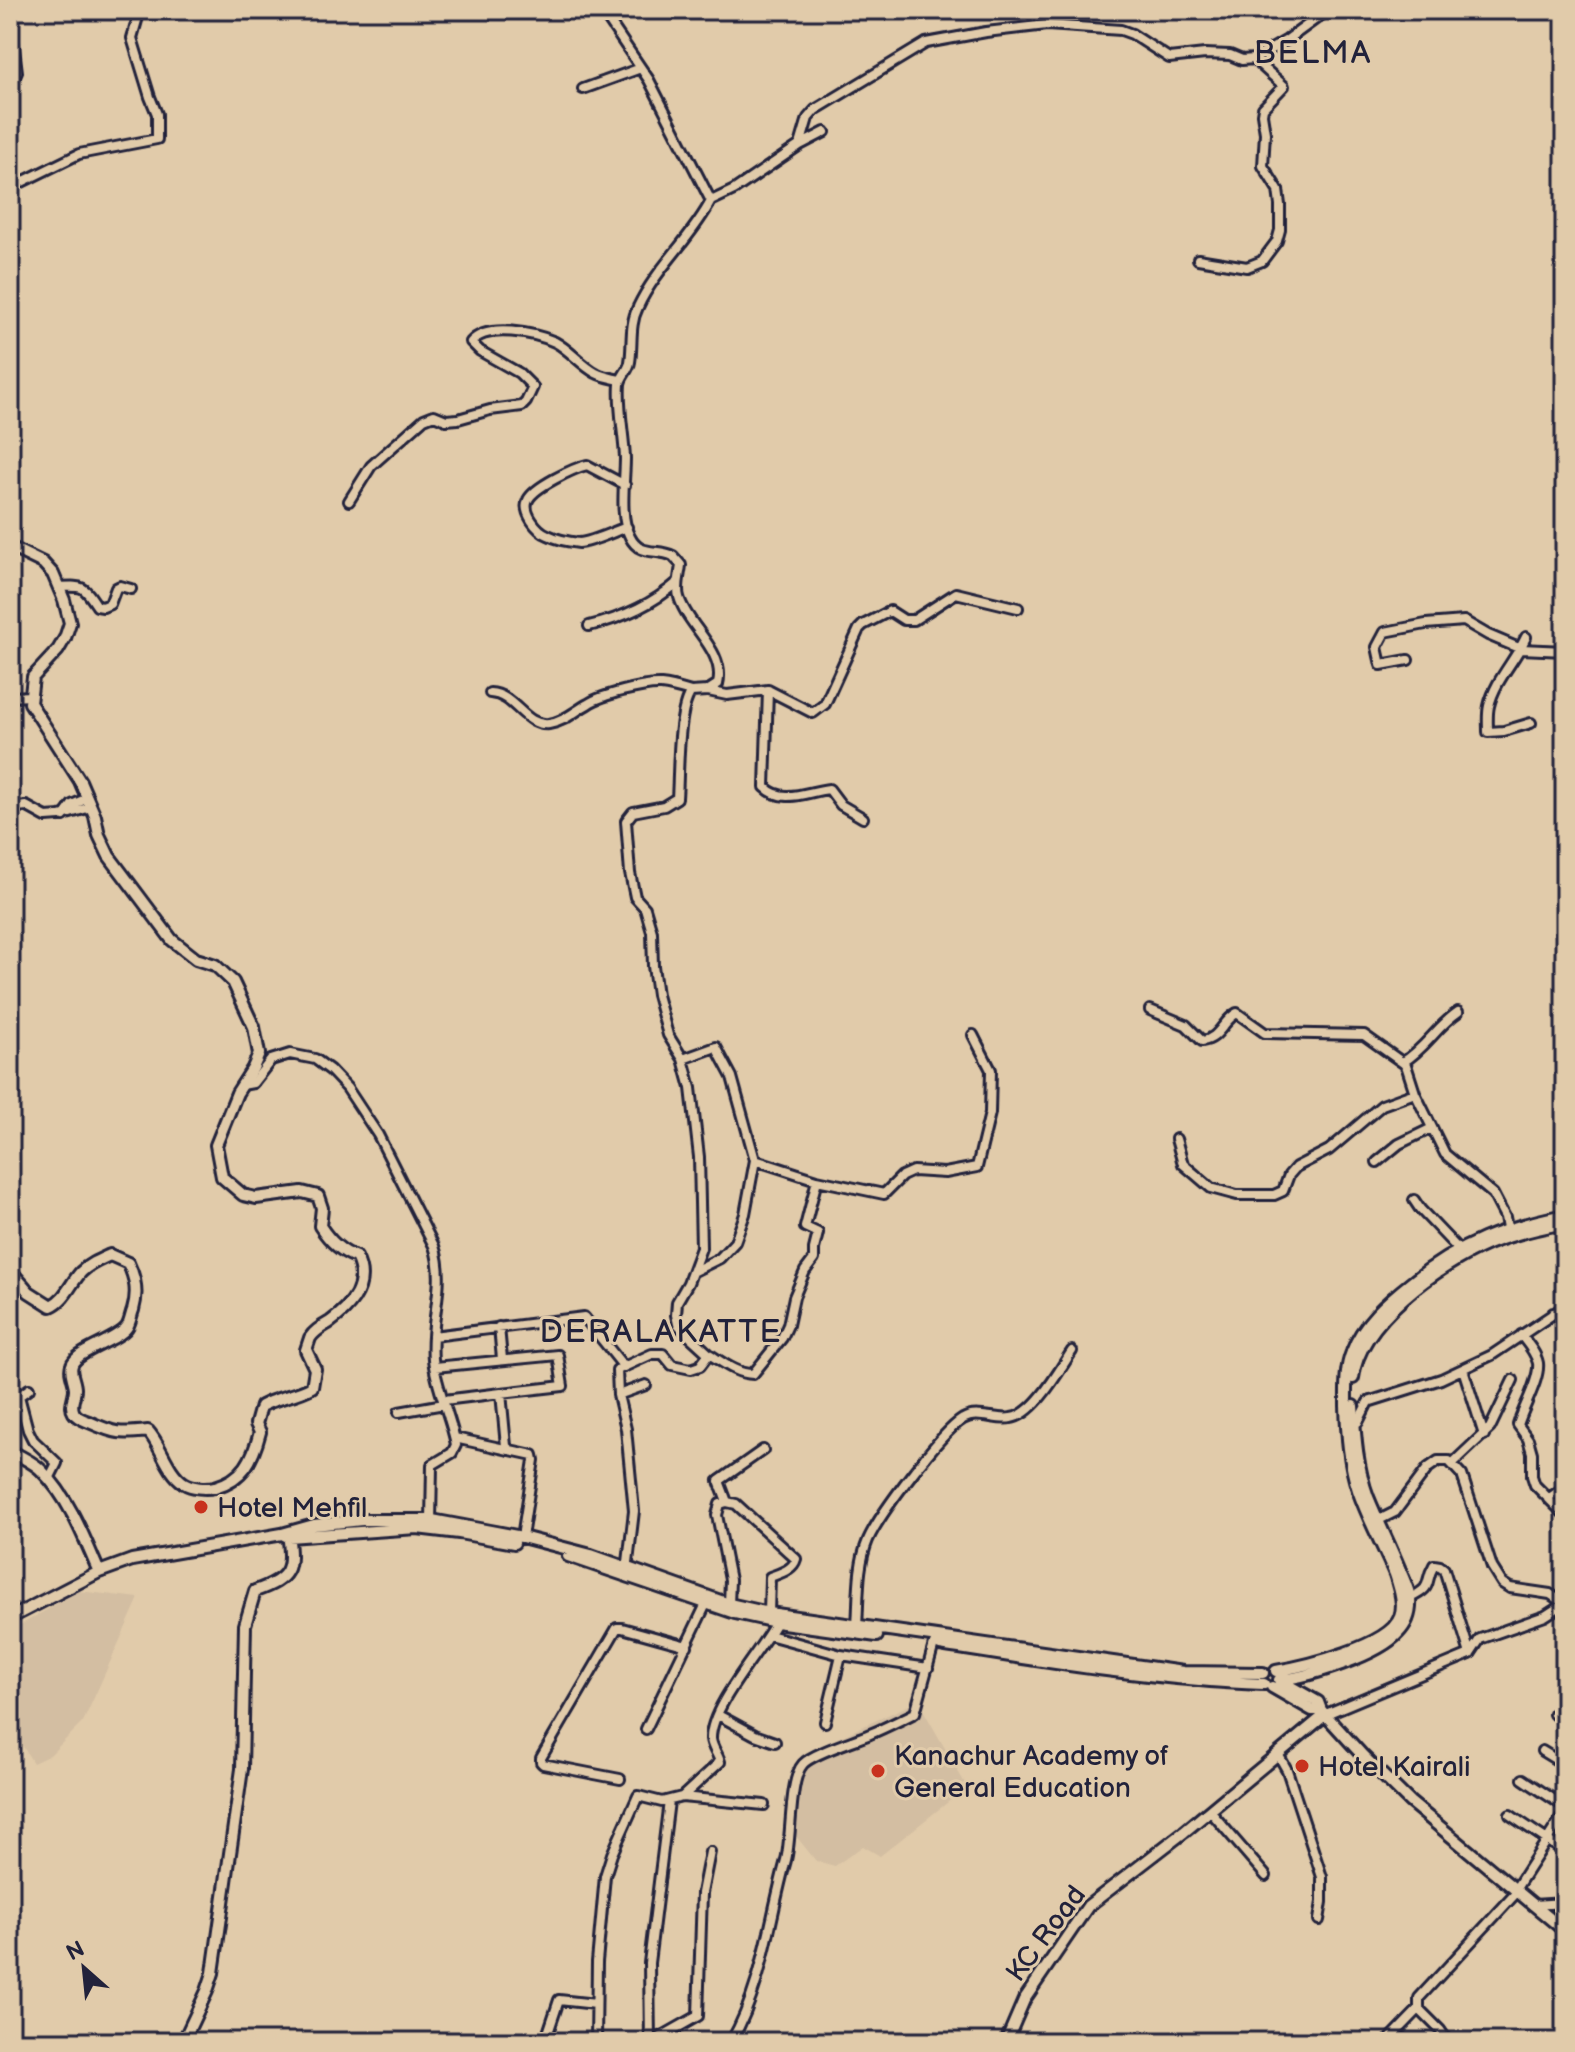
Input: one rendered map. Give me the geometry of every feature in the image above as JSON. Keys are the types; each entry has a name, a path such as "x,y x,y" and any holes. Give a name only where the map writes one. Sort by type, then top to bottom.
{"main road":[{"path":"10,25 16,72 10,85"},
{"path":"10,547 43,563 53,574 70,623 58,650 33,677 30,703 80,781 109,856 172,940 196,959 215,965 233,982 254,1027 259,1054 216,1145 222,1177 243,1195 256,1198 302,1192 318,1196 322,1208 320,1226 328,1238 356,1257 362,1268 354,1301 309,1339 306,1350 315,1369 312,1387 261,1406 256,1424 260,1432 251,1460 238,1476 207,1489 184,1482 161,1453 151,1432 112,1432 85,1420 72,1407 75,1389 73,1361 128,1327 137,1284 128,1263 110,1255 94,1262 80,1273 61,1301 51,1306 29,1292 10,1270"},
{"path":"1271,1679 1366,1645 1390,1631 1400,1620 1399,1589 1375,1522 1351,1424 1346,1377 1352,1351 1359,1338 1373,1319 1406,1287 1459,1250 1565,1215"},
{"path":"1351,1424 1353,1373 1362,1347 1373,1330 1403,1300 1439,1271 1508,1232 1565,1223"},
{"path":"10,1450 40,1468 49,1479 79,1527 99,1572"},
{"path":"10,1618 99,1572 132,1560 286,1534 314,1525 362,1520 522,1537 591,1555 706,1604 797,1621 1010,1652"},
{"path":"797,1621 857,1626 934,1644 1183,1672 1271,1679 1304,1676 1362,1655 1392,1639 1408,1618 1408,1590 1388,1538 1375,1522"},
{"path":"431,1525 627,1571 772,1617"},
{"path":"183,2042 213,1973 242,1769 245,1625 255,1591 285,1577 291,1556 286,1534"},
{"path":"1303,1694 1300,1685 1304,1676"},
{"path":"1271,1679 1318,1702 1363,1756 1410,1802 1565,1931"},
{"path":"1271,1679 1312,1710 1324,1712"},
{"name":"KC Road","path":"1006,2042 1024,2000 1088,1906 1210,1811 1324,1712"}],"street":[{"path":"10,186 79,154 157,139 157,114 132,38 140,10"},
{"path":"600,10 659,98 711,201"},
{"path":"800,145 808,118 815,110 926,43 1047,25 1121,30 1169,58 1205,54 1230,55 1242,60 1254,59 1287,40 1328,10"},
{"path":"1198,259 1247,267 1262,261 1273,248 1280,230 1278,190 1263,166 1265,133 1262,114 1263,108 1284,86 1254,59"},
{"path":"583,89 641,68"},
{"path":"707,691 718,684 718,663 678,597 681,565 673,557 646,552 630,539 624,519 620,380 630,365 632,322 657,275 700,222 711,201 734,190 800,145 825,132"},
{"path":"349,501 371,466 424,419 434,415 446,420 458,419 490,410 522,406 526,402 533,387 519,373 480,351 471,342 474,338 486,333 508,331 551,341 596,373 620,380"},
{"path":"625,485 587,465 560,475 531,496 527,501 527,511 535,526 546,535 581,543 627,527"},
{"path":"589,626 639,608 678,582"},
{"path":"59,587 78,586 85,589 97,606 103,607 110,604 116,588 131,589"},
{"path":"490,693 501,693 521,713 542,724 552,724 572,715 601,697 656,685 727,695 768,690 813,713 825,704 859,629 890,611 904,620 914,620 956,593 1018,608"},
{"path":"1408,660 1381,665 1377,647 1385,632 1464,621 1521,649 1565,651"},
{"path":"1526,637 1494,689 1488,732 1531,723"},
{"path":"768,690 765,787 781,796 829,789 841,805 863,818"},
{"path":"691,692 684,709 677,798 664,806 633,812 626,821 630,873 635,897 645,908 652,932 657,995 668,1035 683,1059 691,1088 699,1157 701,1248 677,1302 678,1324 709,1354 747,1375 753,1374 782,1338 794,1297 814,1259 818,1233 805,1227 817,1180"},
{"path":"10,697 31,696"},
{"path":"10,808 26,806 46,817 64,816 90,802"},
{"path":"1150,1010 1186,1025 1202,1041 1216,1036 1231,1016 1237,1013 1265,1033 1364,1035 1406,1065"},
{"path":"1458,1012 1444,1021 1418,1053 1403,1062 1445,1154 1493,1194 1500,1204 1508,1232"},
{"path":"755,1160 817,1180 884,1194 902,1176 913,1171 945,1173 977,1167 990,1113 991,1070 973,1035"},
{"path":"683,1059 716,1047 732,1077 755,1160 745,1214 735,1242 720,1258 692,1272"},
{"path":"242,1085 253,1083 271,1060 290,1054 315,1059 330,1070 347,1088 378,1135 434,1246 441,1274 433,1336 435,1367 456,1445 452,1453 432,1465 431,1525"},
{"path":"1176,1139 1183,1164 1211,1188 1237,1195 1274,1195 1283,1191 1296,1167 1329,1150 1382,1105 1415,1093"},
{"path":"1377,1162 1399,1144 1432,1128"},
{"path":"1414,1200 1459,1250"},
{"path":"1351,1424 1359,1419 1368,1402 1441,1379 1492,1355 1565,1306"},
{"path":"1553,1313 1565,1317"},
{"path":"433,1336 584,1317 624,1367"},
{"path":"499,1327 502,1359"},
{"path":"1521,1335 1538,1364 1518,1425 1528,1439 1532,1453 1535,1485 1565,1515"},
{"path":"857,1626 861,1566 867,1542 877,1523 926,1457 965,1418 1012,1418 1023,1414 1045,1392 1072,1351"},
{"path":"627,1571 634,1511 617,1370 652,1354 663,1354 672,1365 691,1369 700,1366 709,1354"},
{"path":"399,1412 444,1402 563,1386 558,1355 435,1367"},
{"path":"1463,1369 1484,1435"},
{"path":"1452,1464 1490,1428 1513,1380"},
{"path":"618,1395 646,1385"},
{"path":"29,1389 19,1396 28,1430 33,1440 57,1463 49,1479"},
{"path":"501,1393 504,1439 510,1450"},
{"path":"455,1438 533,1455 522,1537"},
{"path":"727,1502 719,1481 763,1450"},
{"path":"1324,1712 1470,1654 1480,1639 1545,1616 1565,1603 1550,1594 1510,1588 1502,1583 1492,1567 1462,1475 1449,1461 1438,1461 1428,1468 1395,1512 1375,1522"},
{"path":"1548,1499 1565,1487"},
{"path":"682,1797 720,1762 711,1744 718,1715 769,1635 772,1617 770,1577 791,1568 796,1559 736,1504 727,1502 720,1504 717,1515 730,1580 729,1604"},
{"path":"1410,1598 1429,1584 1434,1565 1444,1569 1470,1654"},
{"path":"646,1729 706,1604"},
{"path":"620,1779 543,1764 541,1758 617,1628 687,1646"},
{"path":"769,1635 841,1655 928,1668"},
{"path":"731,2042 758,1978 765,1951 786,1860 795,1784 801,1766 815,1756 915,1713 934,1644"},
{"path":"825,1722 841,1655"},
{"path":"1554,1714 1565,1721"},
{"path":"718,1715 775,1742"},
{"path":"1542,1751 1565,1765"},
{"path":"1278,1754 1287,1770 1322,1877 1319,1920"},
{"path":"1387,2042 1419,2009 1419,1998 1516,1891 1565,1810 1523,1779"},
{"path":"596,2042 597,1962 605,1876 638,1796 662,1802 682,1797 764,1805"},
{"path":"669,1801 649,1963 651,2042 698,2016 702,1893 710,1852"},
{"path":"1210,1811 1266,1876"},
{"path":"1510,1815 1565,1852"},
{"path":"1533,1905 1565,1903"},
{"path":"545,2042 559,2000 596,2004"},
{"path":"1419,2009 1448,2042"},
{"path":"12,2042 34,2035 47,2042"}],"shaded area":[{"path":"79,1591 139,1598 83,1722 50,1755 33,1763 10,1725 10,1631"},
{"name":"Kanachur Academy of General Education","path":"918,1701 967,1787 880,1856 863,1846 835,1866 816,1861 788,1826 801,1755"}],"place":[{"name":"Hotel Mehfil","path":"201,1507"},
{"name":"Hotel Kairali","path":"1302,1766"},
{"name":"Kanachur Academy of General Education","path":"878,1771"}],"district":[{"name":"BELMA","path":"1313,52"},
{"name":"DERALAKATTE","path":"661,1331"}]}
